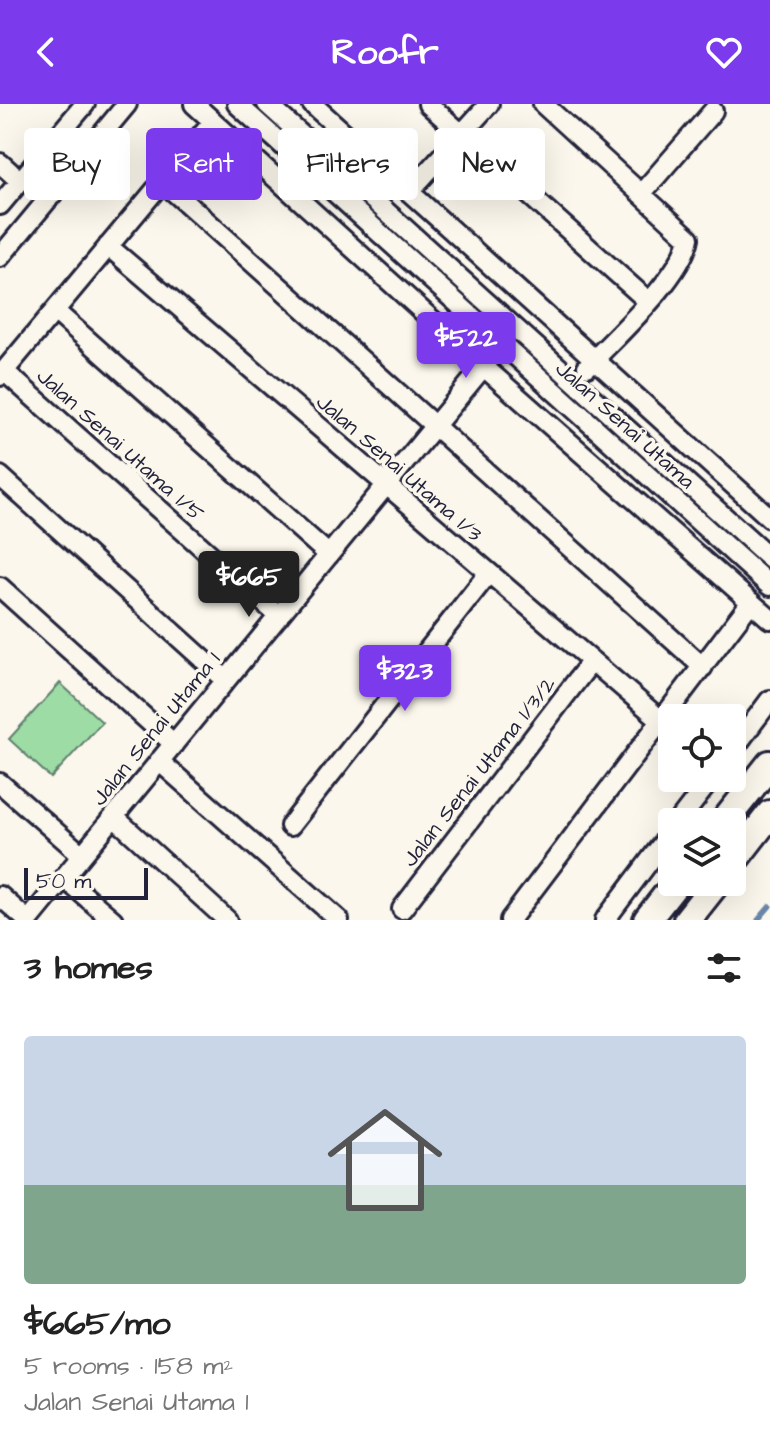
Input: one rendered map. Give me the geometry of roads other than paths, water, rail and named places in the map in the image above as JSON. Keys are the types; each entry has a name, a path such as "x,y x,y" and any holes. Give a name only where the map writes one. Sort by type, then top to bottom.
{"highway":[{"path":"735,808 770,764"},
{"path":"746,845 770,814"},
{"path":"647,920 666,896"},
{"path":"687,920 706,896"}],"street":[{"path":"0,205 85,104"},
{"path":"0,257 127,104"},
{"path":"194,104 484,367 770,619"},
{"name":"Jalan Senai Utama","path":"237,104 770,586"},
{"name":"Jalan Senai Utama","path":"267,104 770,558"},
{"path":"312,104 338,128"},
{"path":"428,104 454,128"},
{"path":"468,128 489,104"},
{"path":"543,104 689,238 687,252 649,302 574,381"},
{"path":"641,194 713,111"},
{"path":"207,128 213,121"},
{"path":"0,163 20,181"},
{"path":"418,182 434,165"},
{"path":"2,374 146,200"},
{"path":"183,200 703,667"},
{"path":"418,200 770,518"},
{"path":"535,200 649,302"},
{"name":"Jalan Senai Utama 1/3","path":"108,246 387,485 487,575 658,718"},
{"path":"56,312 329,555"},
{"name":"Jalan Senai Utama 1","path":"28,920 502,344"},
{"name":"Jalan Senai Utama 1/5","path":"2,374 279,616"},
{"path":"0,476 226,680"},
{"path":"290,826 487,575"},
{"path":"0,587 174,744"},
{"path":"675,704 751,602"},
{"name":"Jalan Senai Utama 1/3/2","path":"402,909 591,662"},
{"path":"746,732 770,700"},
{"path":"510,920 658,726"},
{"path":"159,761 339,920"},
{"path":"0,783 82,855"},
{"path":"689,808 701,792"},
{"path":"114,817 227,920"},
{"path":"605,920 658,850"},
{"path":"64,878 113,920"},
{"path":"0,896 28,920"}],"waterway":[{"path":"758,920 770,906"}]}
